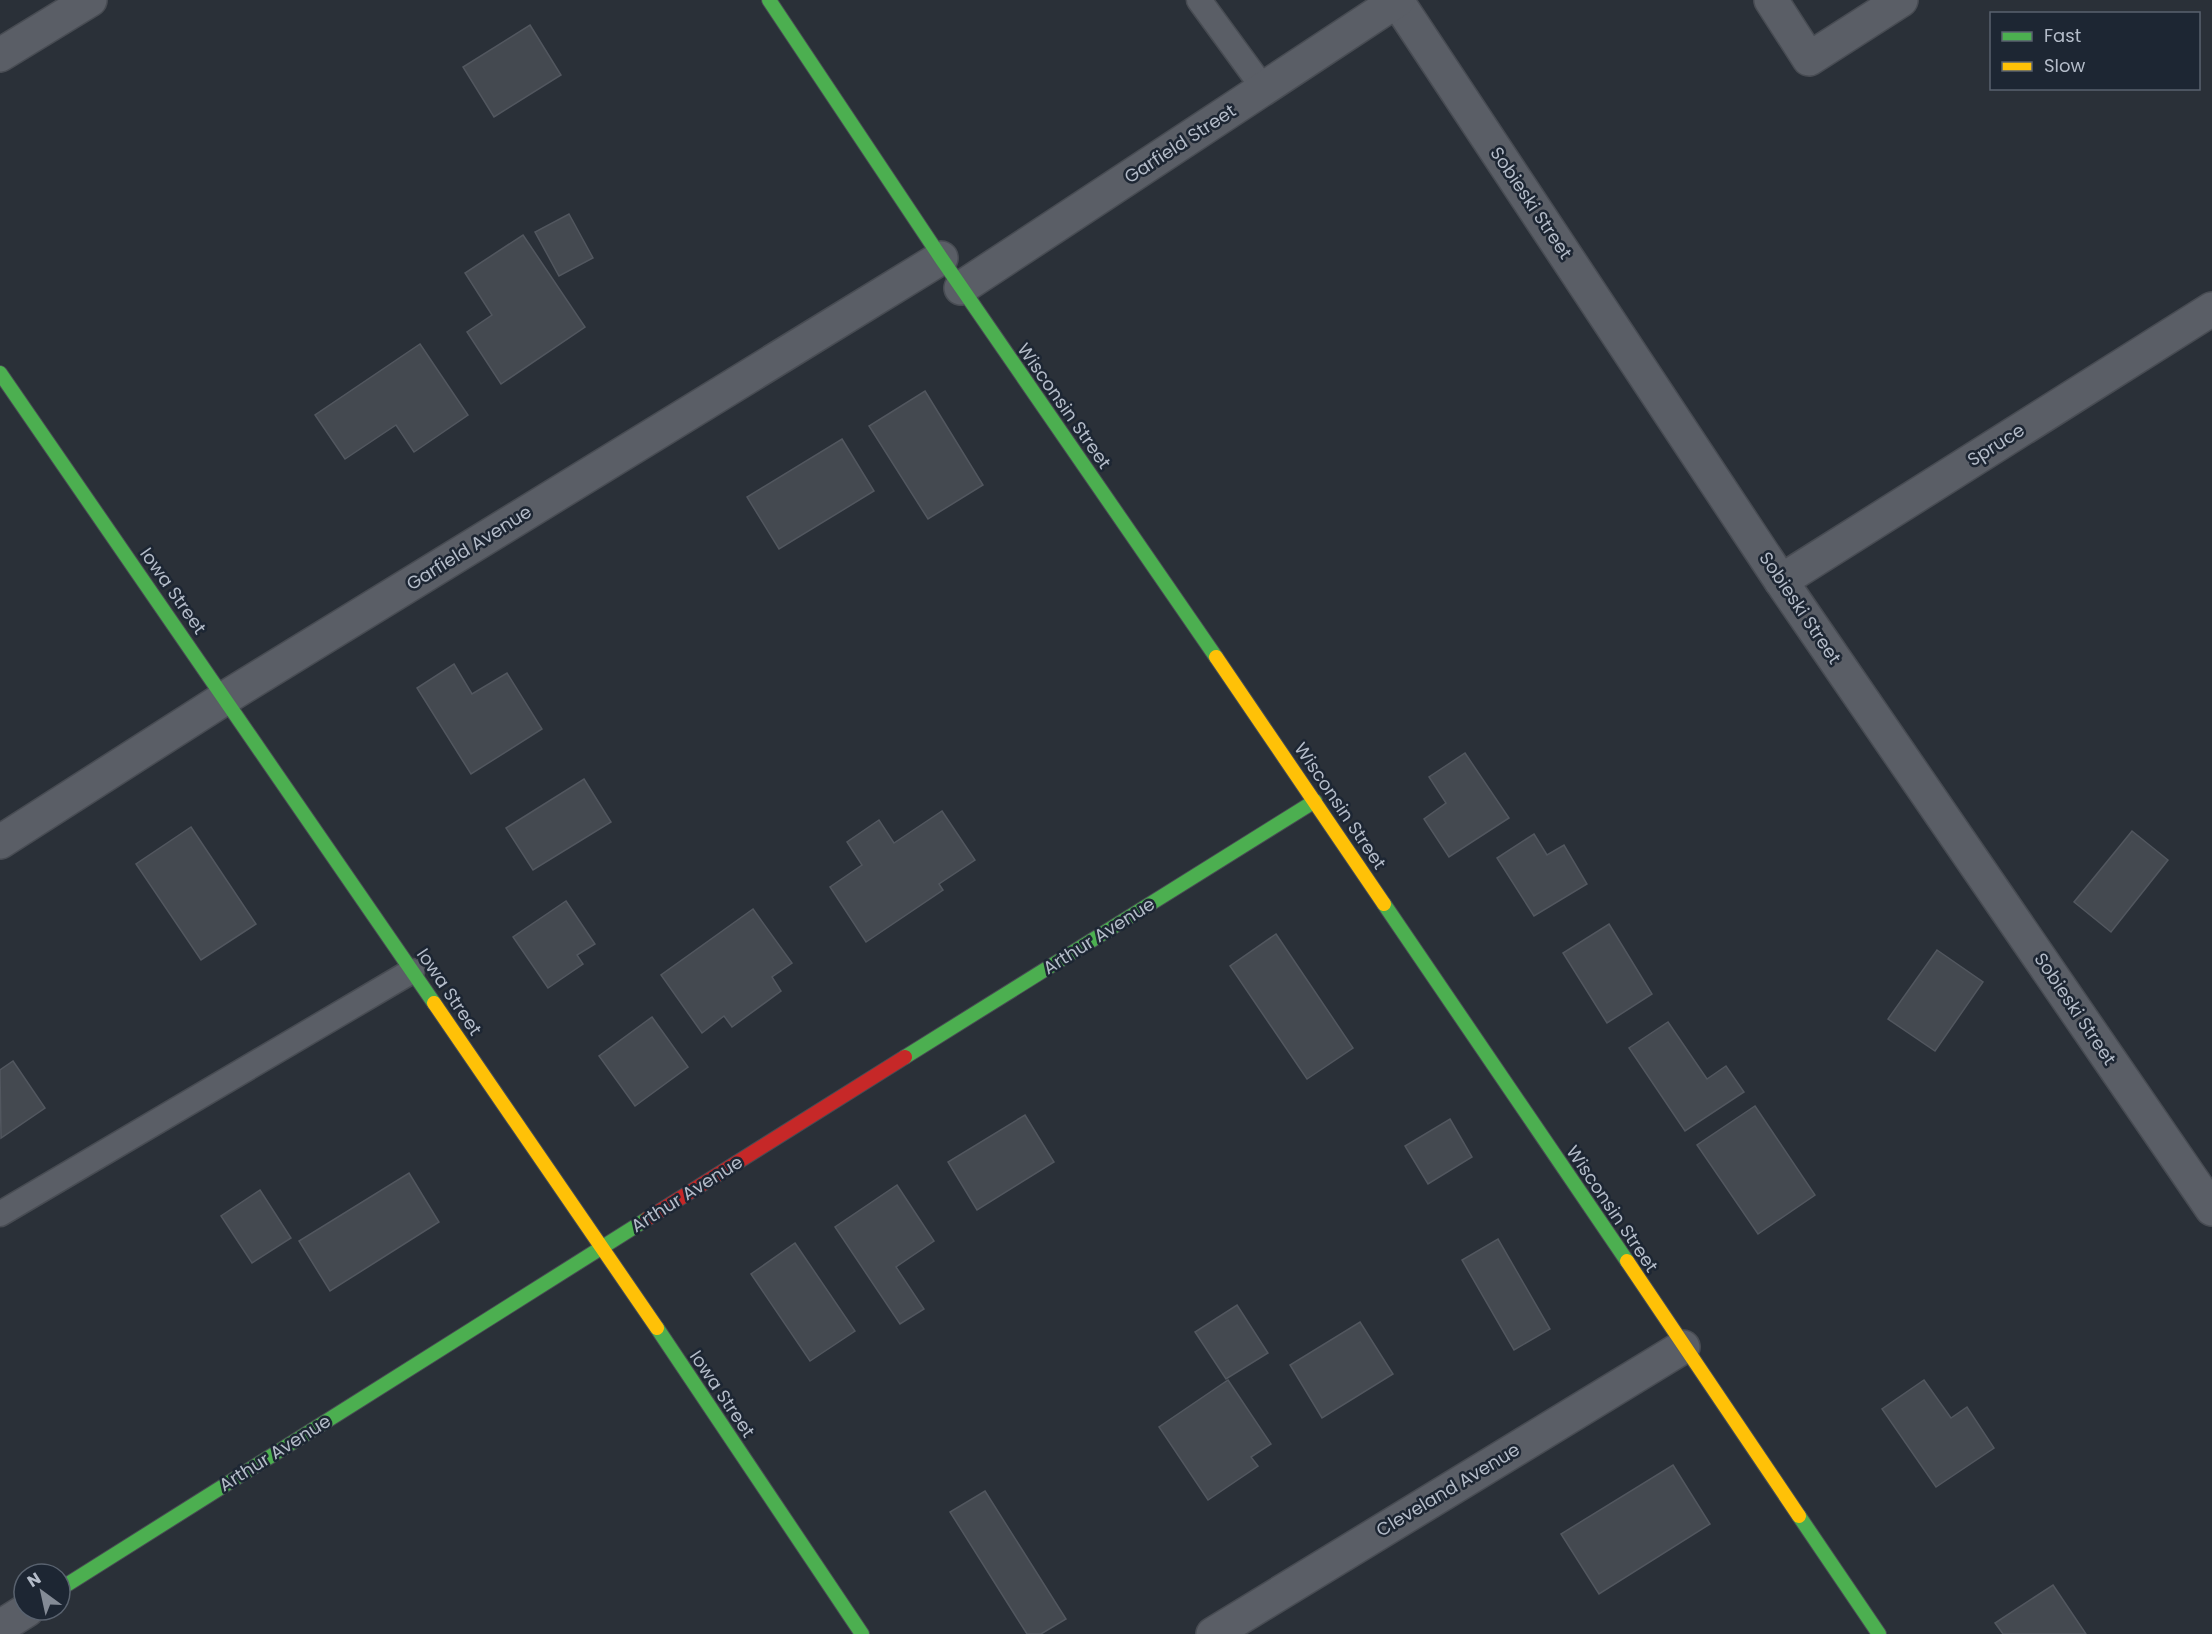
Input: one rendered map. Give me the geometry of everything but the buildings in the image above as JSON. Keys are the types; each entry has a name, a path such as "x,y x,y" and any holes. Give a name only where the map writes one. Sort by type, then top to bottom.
{"street":[{"path":"0,55 90,0"},
{"name":"Wisconsin Street","path":"769,0 961,288 1315,801 1878,1634"},
{"name":"Garfield Street","path":"961,288 1397,0"},
{"name":"Sobieski Street","path":"1397,0 1781,580 2212,1209"},
{"path":"1771,0 1809,59 1901,0"},
{"name":"Garfield Avenue","path":"0,842 225,698 941,258"},
{"name":"Spruce","path":"1781,580 2212,309"},
{"name":"Iowa Street","path":"0,373 602,1247 862,1634"},
{"name":"Arthur Avenue","path":"72,1581 1315,801"},
{"name":"Cleveland Avenue","path":"1214,1634 1683,1347"}],"lane":[{"path":"1199,0 1264,89"},
{"path":"0,1214 412,971"}],"traffic: fast":[{"path":"769,0 941,258 1216,657"},
{"path":"0,373 434,1003"},
{"path":"905,1057 1315,801"},
{"path":"1384,904 1627,1261"},
{"path":"72,1581 647,1219"},
{"path":"657,1328 862,1634"},
{"path":"1799,1516 1879,1634"}],"traffic: slow":[{"path":"1216,657 1384,904"},
{"path":"434,1003 657,1328"},
{"path":"1627,1261 1799,1516"}],"traffic: jam":[{"path":"647,1219 905,1057"}]}
